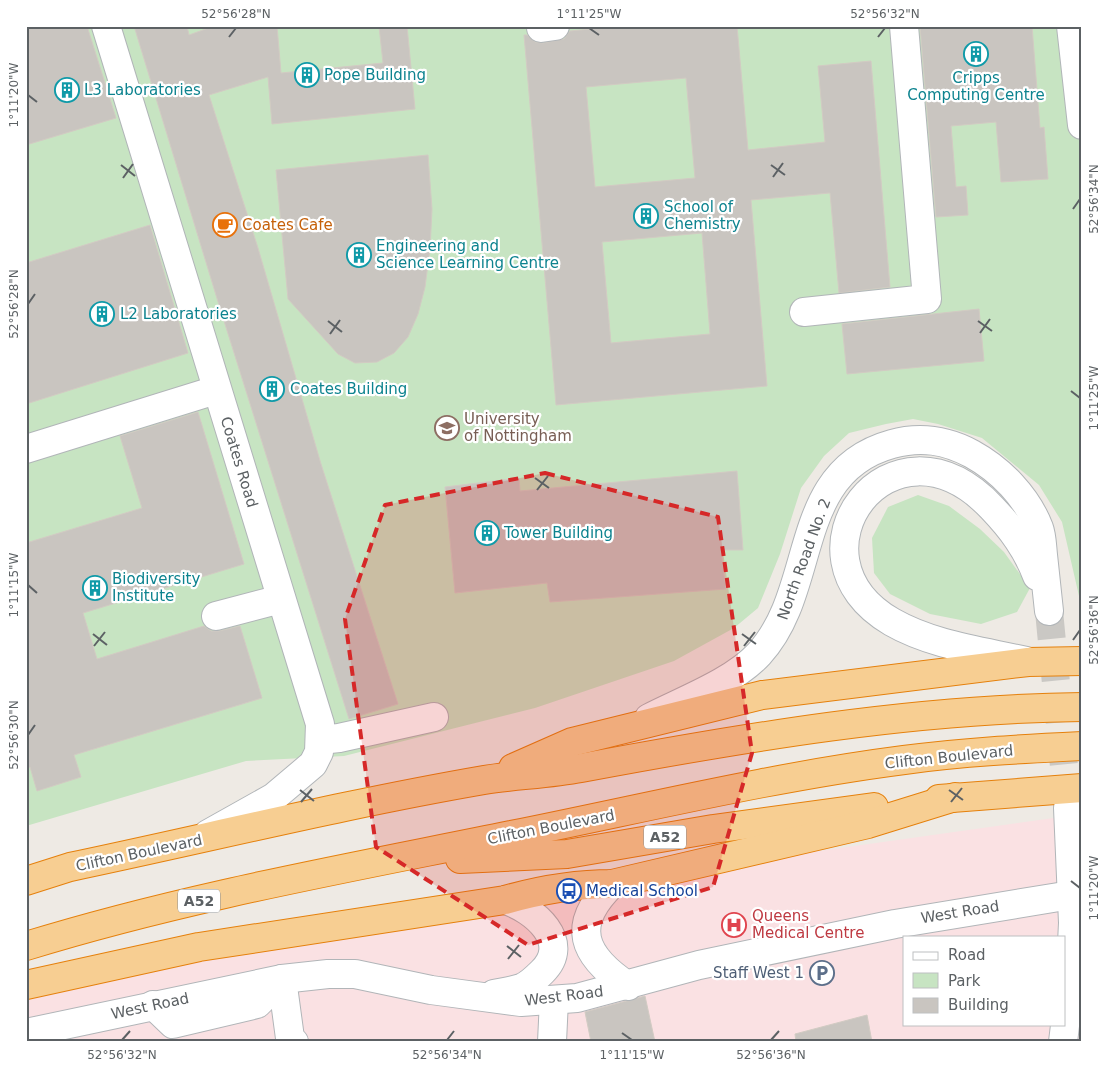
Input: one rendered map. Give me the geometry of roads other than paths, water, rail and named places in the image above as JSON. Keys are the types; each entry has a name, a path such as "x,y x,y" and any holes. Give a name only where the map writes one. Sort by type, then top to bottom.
{"highway":[{"path":"486,780 572,742 762,695 1028,662 1082,661"},
{"name":"Clifton Boulevard","path":"26,881 70,867 486,780 577,769 754,736 834,725 934,714 1082,707"},
{"name":"Clifton Boulevard","path":"26,946 143,914 373,863 769,783 904,760 1005,750 1082,746"},
{"path":"26,985 199,947 505,900 536,892 584,884 612,884 868,824 956,797"},
{"name":"A52","path":"373,863 567,854 713,829 956,797 1075,798"}],"street":[{"name":"Coates Road","path":"106,26 216,390 320,724 319,752 313,764 285,788 196,841"},
{"path":"804,312 927,299 904,26"},
{"path":"1071,26 1082,125"},
{"path":"26,448 216,390"},
{"name":"North Road No. 2","path":"625,730 731,676 760,653 785,618 812,526 835,481 857,458 886,446 913,439 944,442 960,448 998,472 1019,494 1040,530 1049,611 1029,553 1003,519 986,502 956,480 940,474 919,470 894,475 874,487 856,507 843,540 844,553 853,580 862,597 875,610 914,634 1028,662"},
{"path":"216,616 281,599"},
{"path":"320,740 339,738 434,717"},
{"path":"1066,1017 1070,984 1073,923 1071,895 1075,798"},
{"path":"612,884 598,898 586,919 585,929 587,940 599,963 628,986"},
{"name":"West Road","path":"26,1033 153,1005 173,1024 257,1004 282,979 355,974 478,998 521,1002 554,1000 599,994 699,965 895,924 1071,895"},
{"path":"478,998 522,988 535,979 552,959 554,950 552,937 547,927 519,904 505,900"},
{"path":"282,979 290,1038 294,1042"},
{"path":"552,1042 554,1000"},
{"path":"1063,1042 1065,1026"}],"tunnel":[{"path":"1049,611 1068,808"}],"place":[{"name":"Cripps Computing Centre","path":"976,54"},
{"name":"Pope Building","path":"307,75"},
{"name":"L3 Laboratories","path":"67,90"},
{"name":"School of Chemistry","path":"646,216"},
{"name":"Coates Cafe","path":"225,225"},
{"name":"Engineering and Science Learning Centre","path":"359,255"},
{"name":"L2 Laboratories","path":"102,314"},
{"name":"Coates Building","path":"272,389"},
{"name":"University of Nottingham","path":"447,428"},
{"name":"Tower Building","path":"487,533"},
{"name":"Biodiversity Institute","path":"95,588"},
{"name":"Medical School","path":"569,891"},
{"name":"Queens Medical Centre","path":"734,925"},
{"name":"Staff West 1","path":"822,973"}]}
